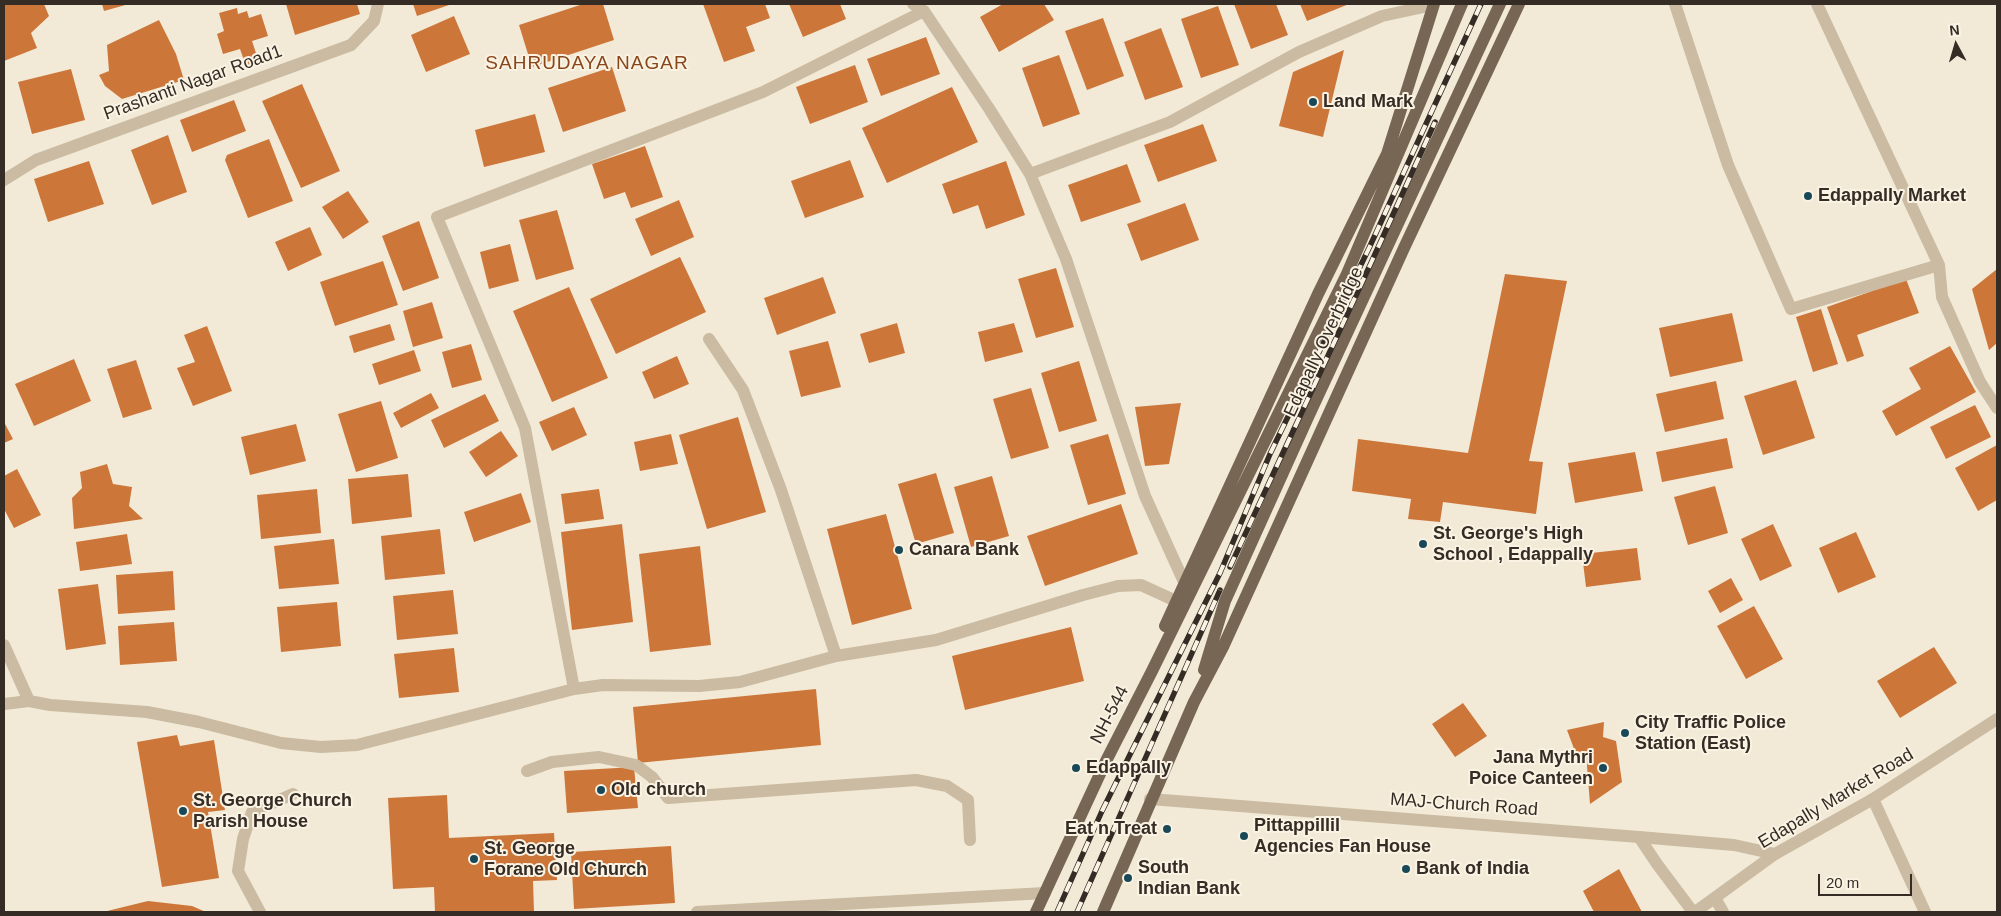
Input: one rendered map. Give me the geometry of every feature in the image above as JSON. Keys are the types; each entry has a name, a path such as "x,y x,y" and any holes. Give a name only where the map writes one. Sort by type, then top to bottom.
{"main road":[{"name":"Edapally Overbridge","path":"1152,671 1346,276 1462,4"},
{"name":"Edapally Overbridge","path":"1194,702 1225,601 1313,406 1500,4"},
{"path":"1103,912 1150,799 1194,702 1223,646 1404,248 1518,4"},
{"path":"1152,671 1157,644 1184,582 1318,294 1387,154 1434,5"},
{"name":"NH-544","path":"1036,912 1074,834 1106,761 1152,671"}],"street":[{"name":"Prashanti Nagar Road1","path":"4,180 36,160 351,45 374,21 378,4"},
{"path":"913,4 924,11 1030,174 1066,259 1145,496 1184,582"},
{"path":"1674,4 1728,164 1791,310 1939,265"},
{"path":"1817,4 1939,265 1942,297 1980,382 1997,408"},
{"path":"1030,174 1170,122 1299,52 1382,16 1434,5"},
{"path":"574,689 524,428 437,217 763,92 924,11"},
{"path":"709,339 743,390 781,490 836,656"},
{"path":"4,704 29,701 50,705 147,712 199,722 281,744 356,745 574,689 603,685 699,686 740,682 836,656 936,640 1118,586 1141,585 1176,601"},
{"path":"4,645 29,701"},
{"name":"Edapally Market Road","path":"1698,911 1775,854 1872,799 1997,719"},
{"path":"526,771 552,762 599,757 636,765 652,777 668,798 916,780 947,786 968,800 970,840"},
{"path":"260,912 238,870 243,839 252,812 293,794"},
{"name":"MAJ-Church Road","path":"1150,799 1639,836 1734,845 1775,854"},
{"path":"1872,799 1924,912"},
{"path":"1639,836 1657,864 1698,911"},
{"path":"697,912 1045,893"},
{"path":"1715,898 1723,912"}],"building":[{"path":"4,4 44,4 49,16 31,33 37,48 4,61"},
{"path":"102,4 129,4 104,11"},
{"path":"286,4 357,4 360,14 295,35"},
{"path":"413,4 452,4 417,16"},
{"path":"583,4 603,4 614,40 532,67 519,25"},
{"path":"703,4 765,4 770,18 746,27 755,51 724,62"},
{"path":"789,4 840,4 846,19 803,37"},
{"path":"1003,4 1044,4 1054,20 999,52 980,17"},
{"path":"1234,4 1276,4 1288,35 1251,49"},
{"path":"1300,4 1349,4 1307,21"},
{"path":"1218,6 1239,65 1201,78 1181,19"},
{"path":"237,8 238,14 247,11 249,18 261,14 268,36 252,41 259,62 246,66 240,49 223,54 217,34 224,31 219,13"},
{"path":"454,16 470,54 426,72 411,35"},
{"path":"1103,18 1124,76 1087,90 1065,31"},
{"path":"159,20 176,54 184,80 122,99 105,86 99,75 109,71 107,45"},
{"path":"1161,28 1183,87 1145,100 1124,42"},
{"path":"926,37 940,74 881,96 867,59"},
{"path":"1344,50 1323,137 1279,126 1293,72"},
{"path":"1059,55 1080,114 1043,127 1022,68"},
{"path":"855,65 868,102 810,124 796,87"},
{"path":"612,67 626,111 563,132 548,88"},
{"path":"71,69 85,120 32,134 18,82"},
{"path":"302,84 340,171 301,188 262,101"},
{"path":"952,87 978,142 887,183 862,128"},
{"path":"234,100 246,131 192,152 180,120"},
{"path":"535,114 545,152 484,167 475,130"},
{"path":"1203,124 1217,161 1158,182 1144,145"},
{"path":"168,135 187,192 152,205 131,150"},
{"path":"269,139 293,201 248,218 225,160 227,155"},
{"path":"645,146 663,197 631,208 625,192 604,199 592,164"},
{"path":"850,160 864,197 805,218 791,181"},
{"path":"89,161 104,204 48,222 34,179"},
{"path":"1006,161 1025,215 986,229 978,205 953,214 942,184"},
{"path":"1127,164 1141,202 1081,222 1068,185"},
{"path":"348,191 369,222 343,239 322,207"},
{"path":"679,200 694,237 651,256 635,219"},
{"path":"1185,203 1199,240 1141,261 1127,224"},
{"path":"557,210 574,269 536,280 519,220"},
{"path":"419,221 439,278 403,291 382,236"},
{"path":"310,227 322,255 288,271 275,242"},
{"path":"510,244 519,281 489,289 480,252"},
{"path":"680,257 706,312 616,354 590,299"},
{"path":"383,261 398,305 335,326 320,282"},
{"path":"1056,268 1074,327 1036,338 1018,279"},
{"path":"1997,269 1997,343 1989,350 1972,289"},
{"path":"1505,274 1567,281 1529,461 1543,462 1536,514 1443,502 1440,522 1408,519 1411,499 1352,491 1358,439 1468,453"},
{"path":"823,277 836,313 777,335 764,298"},
{"path":"1906,279 1919,313 1857,335 1864,356 1847,362 1827,307"},
{"path":"569,287 608,378 552,402 513,311"},
{"path":"432,302 443,338 413,347 403,311"},
{"path":"1821,309 1838,364 1813,372 1796,317"},
{"path":"1732,313 1743,361 1670,377 1659,328"},
{"path":"897,323 905,353 869,363 860,334"},
{"path":"1014,323 1023,352 985,362 978,332"},
{"path":"390,324 395,340 354,353 349,336"},
{"path":"207,326 232,391 193,406 177,368 195,362 184,335"},
{"path":"828,341 841,387 801,397 789,351"},
{"path":"471,344 482,380 452,388 442,352"},
{"path":"1950,346 1976,392 1896,436 1882,411 1921,389 1909,368"},
{"path":"414,350 421,371 379,385 372,364"},
{"path":"677,356 689,384 654,399 642,372"},
{"path":"74,359 91,401 34,426 15,384"},
{"path":"136,360 152,409 123,418 107,369"},
{"path":"1079,361 1097,421 1059,432 1041,373"},
{"path":"1796,380 1815,438 1763,455 1744,396"},
{"path":"1716,381 1724,419 1665,432 1656,394"},
{"path":"1031,388 1049,448 1011,459 993,399"},
{"path":"431,393 439,408 401,428 393,413"},
{"path":"485,394 499,421 444,448 431,420"},
{"path":"381,401 398,458 356,472 338,414"},
{"path":"1181,403 1169,464 1145,466 1135,407"},
{"path":"1975,405 1991,437 1946,459 1930,427"},
{"path":"574,407 587,435 552,451 539,422"},
{"path":"738,417 766,512 707,529 679,435"},
{"path":"4,422 13,439 4,443"},
{"path":"296,424 306,461 250,475 241,437"},
{"path":"501,431 518,456 486,477 469,452"},
{"path":"671,434 678,464 640,471 634,442"},
{"path":"1108,434 1126,494 1088,505 1070,445"},
{"path":"1727,438 1733,468 1662,482 1656,452"},
{"path":"1997,445 1997,500 1978,511 1955,468"},
{"path":"1635,452 1643,491 1575,503 1568,463"},
{"path":"107,464 113,484 132,487 129,506 143,519 74,529 72,498 82,488 80,472"},
{"path":"17,469 41,515 14,528 4,509 4,476"},
{"path":"936,473 954,533 916,544 898,484"},
{"path":"408,474 412,517 352,524 348,479"},
{"path":"992,476 1009,536 971,547 954,487"},
{"path":"1715,486 1728,533 1688,545 1674,497"},
{"path":"317,489 321,533 261,539 257,495"},
{"path":"599,489 604,519 565,524 561,494"},
{"path":"521,493 531,522 474,542 464,512"},
{"path":"1121,504 1138,554 1045,586 1027,536"},
{"path":"886,514 912,609 852,625 827,529"},
{"path":"622,524 633,622 572,630 561,532"},
{"path":"1773,524 1792,566 1760,581 1741,539"},
{"path":"440,529 445,574 385,580 381,536"},
{"path":"1856,532 1876,577 1838,593 1819,548"},
{"path":"127,534 132,564 80,571 76,542"},
{"path":"334,539 339,584 279,589 274,546"},
{"path":"700,546 711,645 650,652 639,554"},
{"path":"1637,548 1641,580 1586,587 1582,554"},
{"path":"173,571 175,610 118,614 116,575"},
{"path":"1731,578 1743,600 1720,613 1708,591"},
{"path":"98,584 106,644 66,650 58,589"},
{"path":"453,590 458,634 397,640 393,596"},
{"path":"337,602 341,646 281,652 277,607"},
{"path":"1754,606 1783,659 1746,679 1717,626"},
{"path":"174,622 177,661 120,665 118,626"},
{"path":"1071,627 1084,681 965,710 952,656"},
{"path":"1934,647 1957,683 1900,718 1877,681"},
{"path":"454,648 459,692 399,698 394,654"},
{"path":"816,689 821,745 638,763 633,707"},
{"path":"1463,703 1487,736 1455,757 1432,724"},
{"name":"Jana Mythri Poice Canteen","path":"1604,722 1603,737 1616,741 1622,782 1590,804 1586,753 1576,754 1567,730"},
{"name":"St. George Church Parish House","path":"177,735 180,746 214,740 225,810 208,812 219,878 162,887 137,742"},
{"name":"Old church","path":"634,767 638,808 567,813 564,771"},
{"name":"St. George Forane Old Church","path":"447,795 449,838 554,833 557,880 533,881 534,912 435,912 434,887 393,889 388,798"},
{"path":"671,846 675,903 574,909 571,852"},
{"path":"1619,869 1642,912 1594,912 1583,891"},
{"path":"148,901 192,906 206,912 103,912"}],"railway":[{"path":"1057,912 1102,811 1220,573 1270,454 1370,246 1481,4"},
{"path":"1230,567 1435,122"},
{"path":"1077,912 1220,590"}],"place":[{"name":"Land Mark","path":"1313,102"},
{"name":"Edappally Market","path":"1808,196"},
{"name":"St. George's High School , Edappally","path":"1423,544"},
{"name":"Canara Bank","path":"899,550"},
{"name":"City Traffic Police Station (East)","path":"1625,733"},
{"name":"Edappally","path":"1076,768"},
{"name":"Jana Mythri Poice Canteen","path":"1603,768"},
{"name":"Old church","path":"601,790"},
{"name":"St. George Church Parish House","path":"183,811"},
{"name":"Eat n Treat","path":"1167,829"},
{"name":"Pittappillil Agencies Fan House","path":"1244,836"},
{"name":"St. George Forane Old Church","path":"474,859"},
{"name":"Bank of India","path":"1406,869"},
{"name":"South Indian Bank","path":"1128,878"}],"district":[{"name":"SAHRUDAYA NAGAR","path":"587,64"}]}
